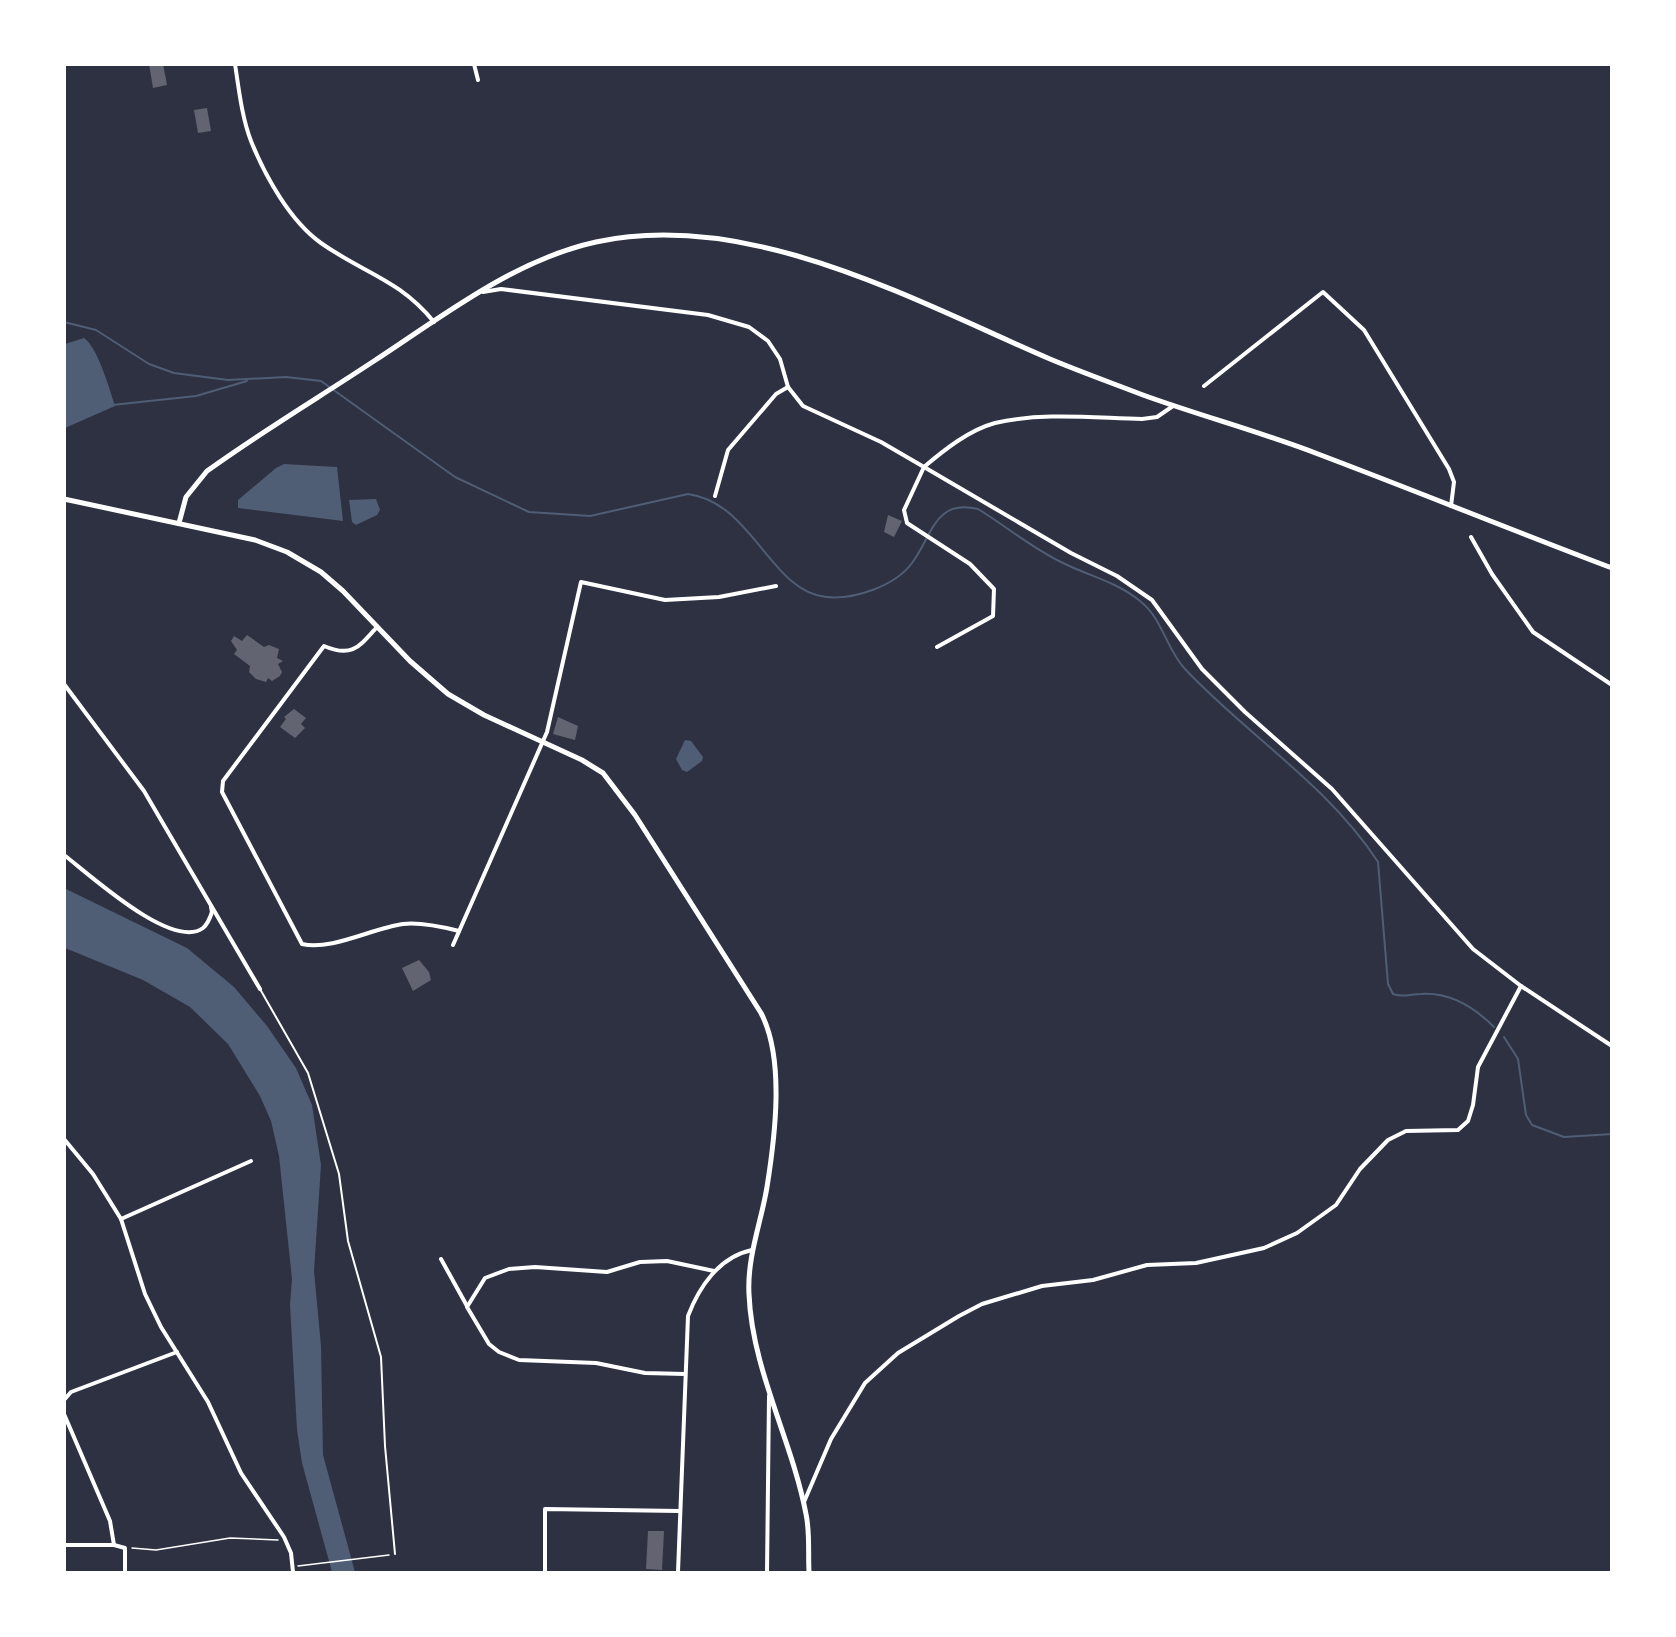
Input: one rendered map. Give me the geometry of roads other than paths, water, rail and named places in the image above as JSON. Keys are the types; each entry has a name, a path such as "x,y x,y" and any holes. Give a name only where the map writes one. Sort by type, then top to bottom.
{"street":[{"path":"235,64 251,141 276,188 297,220 320,243 395,284 418,302 434,322"},
{"path":"474,64 478,80"},
{"path":"179,523 186,497 207,471 483,291 540,261 577,247 624,237 678,235 732,242 790,255 870,282 949,313 1054,360 1174,406 1316,453 1611,568"},
{"path":"483,291 501,289 727,318 749,327 768,341 780,359 788,387 803,406 881,442 1071,554 1117,576 1152,600 1202,669 1245,712 1332,789 1473,949 1521,986 1611,1046"},
{"path":"1204,386 1323,292 1364,330 1449,469 1454,482 1451,506"},
{"path":"715,496 728,450 776,394 788,387"},
{"path":"937,647 993,616 994,590 970,564 920,534 907,523 904,510 924,467 947,447 992,424 1028,418 1142,419 1157,417 1174,406"},
{"path":"64,499 255,540 286,552 321,572 378,626 422,673 448,694 484,715 542,740 594,767 612,782 742,983 771,1034 776,1055 773,1125 767,1188 752,1250 749,1294 756,1344 807,1515 809,1572"},
{"path":"1471,537 1492,574 1533,632 1611,685"},
{"path":"453,945 547,732 580,582 665,600 719,597 776,586"},
{"path":"378,626 362,643 348,652 339,652 324,646 221,788 302,944 333,942 405,923 459,931"},
{"path":"64,684 144,791 260,988"},
{"path":"64,855 121,901 175,929 194,932 203,928 212,912 211,903"},
{"path":"803,1504 831,1439 865,1383 898,1353 959,1316 982,1304 1042,1286 1093,1280 1147,1265 1196,1263 1264,1248 1297,1233 1336,1204 1360,1169 1388,1140 1406,1131 1458,1130 1468,1120 1473,1105 1478,1066 1521,986"},
{"path":"64,1138 93,1174 121,1219 145,1294 208,1402 241,1473 284,1537 293,1572"},
{"path":"121,1219 251,1161"},
{"path":"678,1572 688,1316 696,1297 714,1271 752,1250"},
{"path":"441,1259 489,1344 499,1352 519,1360 596,1363 645,1373 685,1374"},
{"path":"467,1307 485,1278 509,1269 535,1267 607,1272 640,1262 667,1261 714,1271"},
{"path":"64,1400 71,1392 177,1352"},
{"path":"767,1572 769,1387"},
{"path":"64,1414 110,1521 114,1545"},
{"path":"545,1572 545,1509 679,1510"},
{"path":"64,1545 114,1545 125,1548 125,1572"}],"lane":[{"path":"260,988 308,1073 339,1174 348,1241 381,1357 385,1446 396,1554"}],"water":[{"path":"84,338 94,350 115,406 65,428 65,344"},
{"path":"284,464 337,467 343,521 238,508 238,500"},
{"path":"376,499 380,510 377,515 356,525 352,522 349,500"},
{"path":"685,740 691,741 703,757 702,761 687,772 682,770 676,759"},
{"path":"64,888 187,948 234,987 267,1026 296,1068 312,1105 321,1165 314,1271 321,1346 323,1455 355,1572 332,1572 302,1463 297,1430 290,1305 292,1279 279,1156 271,1121 260,1096 228,1044 190,1007 143,980 65,948"}],"waterway":[{"path":"64,322 96,330 149,364 174,373 228,380 286,377 321,381 455,477 529,512 590,516 688,494 710,501 729,513 790,580 807,591 826,597 861,594 885,585 912,563 943,514 963,507 978,509 1041,551 1122,589 1148,608 1185,669 1311,784 1358,834 1378,862 1388,984 1393,994 1404,996 1432,994 1452,998 1470,1007 1494,1027"},
{"path":"112,405 196,396 247,381"},
{"path":"1504,1037 1518,1059 1526,1115 1532,1125 1564,1137 1612,1134"}]}
